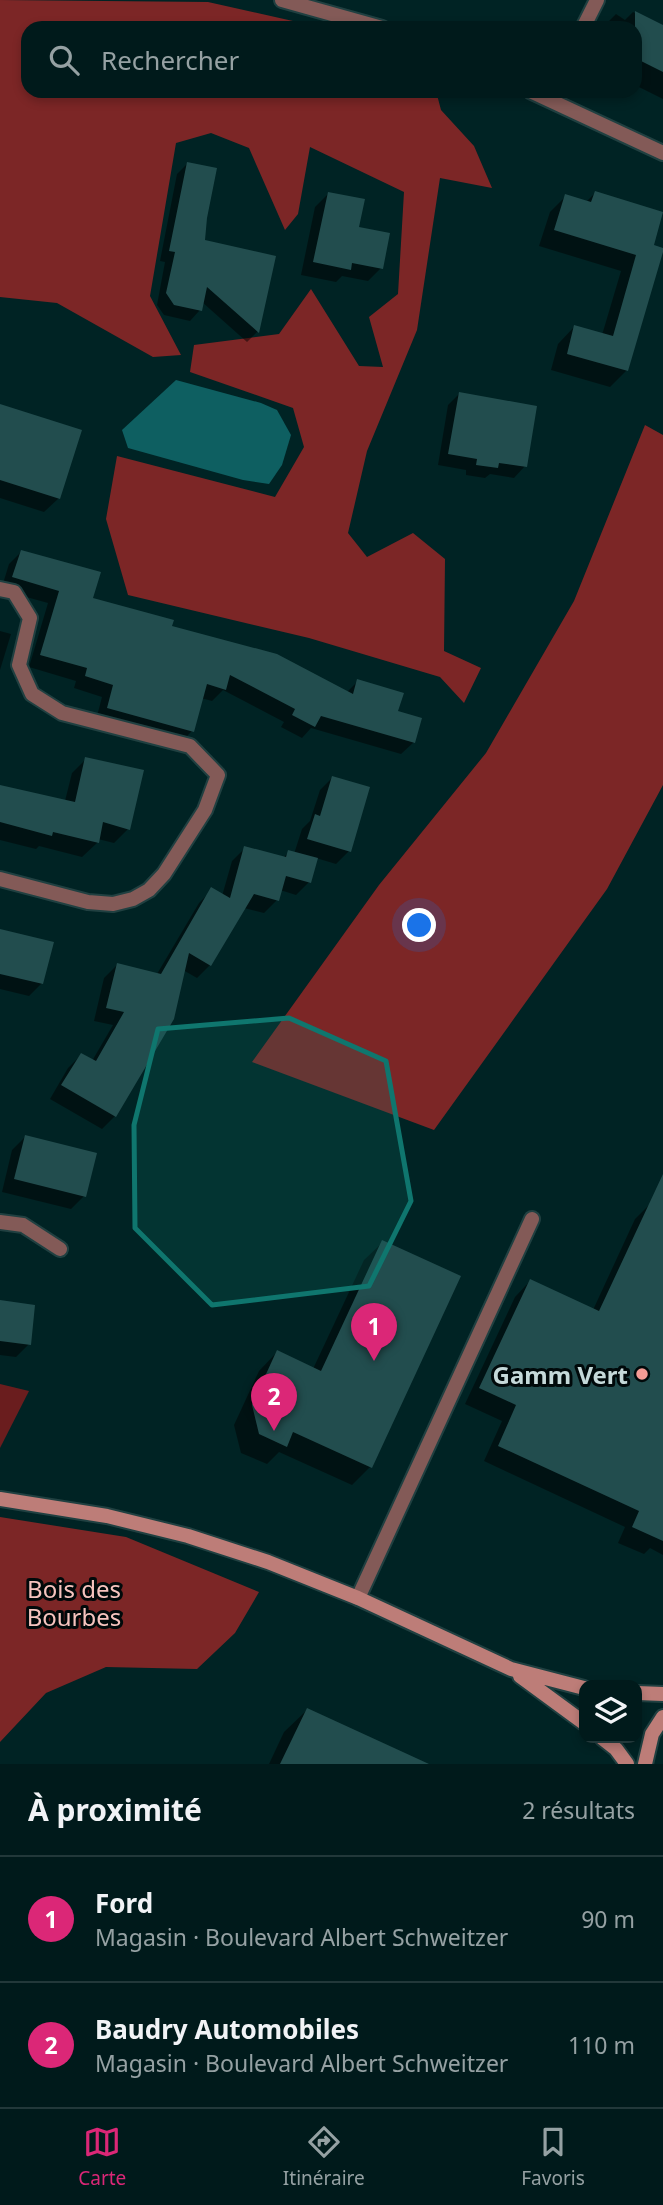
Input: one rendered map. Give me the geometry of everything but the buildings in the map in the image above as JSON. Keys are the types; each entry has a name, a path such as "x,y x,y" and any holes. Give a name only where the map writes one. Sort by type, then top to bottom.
{"main road":[{"path":"0,1499 107,1516 188,1536 268,1562 358,1598 511,1670 579,1719"},
{"path":"511,1670 579,1687"},
{"path":"642,1693 663,1694"},
{"path":"645,1764 652,1734 663,1717"},
{"path":"608,1743 627,1764"}],"street":[{"path":"282,0 357,21"},
{"path":"586,21 597,0"},
{"path":"556,98 663,153"},
{"path":"0,589 14,592 30,618 19,665 32,694 61,713 190,746 218,775 205,810 164,874 149,890 133,899 113,904 88,902 0,879"},
{"path":"358,1598 532,1219"},
{"path":"0,1222 23,1225 60,1249"}],"highlighted area":[{"path":"289,1018 386,1061 411,1201 369,1286 212,1305 135,1228 134,1125 158,1029"}],"shaded area":[{"path":"0,1384 29,1391 0,1448"}],"green space":[{"path":"0,0 208,2 293,21 21,21 21,98 438,98 441,110 474,146 492,188 440,178 417,330 367,451 348,533 367,557 413,533 445,559 444,651 481,668 464,703 440,677 309,638 128,595 106,519 117,456 275,497 304,447 293,408 190,372 194,345 279,334 311,289 359,366 383,367 369,317 398,294 404,192 310,147 298,214 285,230 249,148 211,133 176,143 150,296 181,355 153,357 57,303 0,297"},
{"path":"645,425 663,435 663,785 607,889 434,1130 252,1062 379,885 486,753 574,601"},
{"name":"Bois des Bourbes","path":"0,1517 126,1537 259,1592 235,1633 197,1669 106,1667 46,1693 0,1742"}],"water":[{"path":"176,380 261,403 277,410 291,435 282,465 269,484 243,480 128,448 122,430"}],"place":[{"name":"Ford","path":"374,1361"},
{"name":"Gamm Vert","path":"642,1374"},
{"name":"Baudry Automobiles","path":"274,1431"}]}
